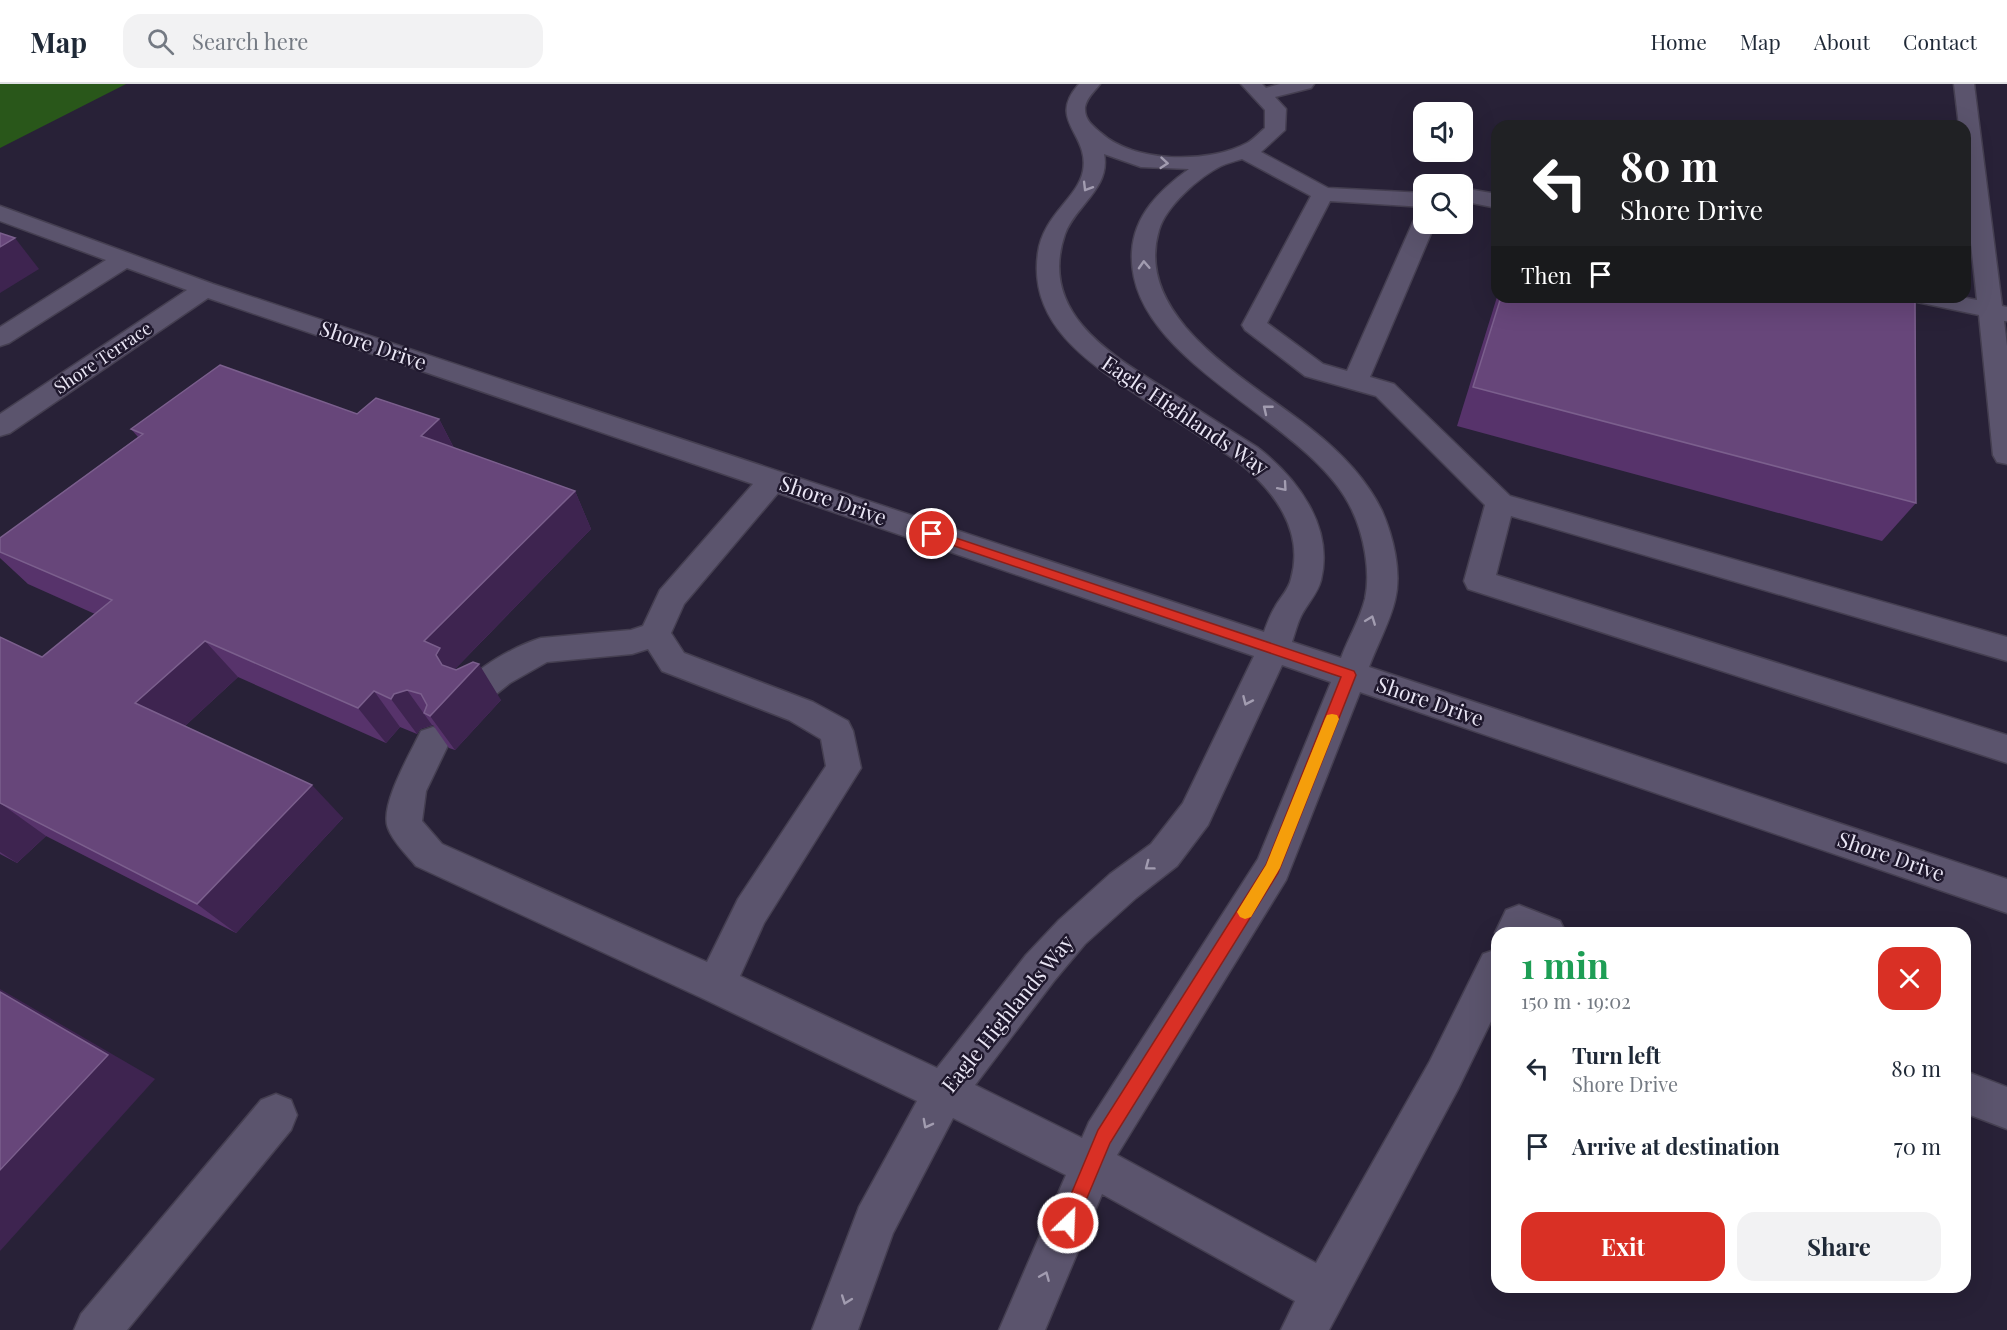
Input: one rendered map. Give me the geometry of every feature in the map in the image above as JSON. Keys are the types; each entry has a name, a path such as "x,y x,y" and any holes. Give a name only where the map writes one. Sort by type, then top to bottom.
{"street":[{"name":"Eagle Highlands Way","path":"835,1330 875,1223 944,1092 1040,968 1072,932 1123,886 1164,855 1196,814 1273,649 1286,615 1305,582 1308,569 1308,539 1290,495 1269,471 1247,454 1097,356 1072,332 1053,298 1047,271 1052,237 1061,220 1092,180 1094,154 1077,120 1075,106 1078,98 1090,84"},
{"path":"1257,89 1304,84"},
{"path":"1964,84 1969,120"},
{"path":"1085,132 1101,144 1140,159 1179,164 1213,162 1246,153 1268,139 1276,126 1275,110 1257,89"},
{"path":"1971,131 1998,313 2007,455"},
{"path":"1246,153 1323,194 1413,199"},
{"path":"1022,1330 1104,1137 1273,868 1380,599 1383,573 1377,535 1363,502 1351,483 1319,451 1184,341 1153,299 1144,274 1143,245 1152,218 1179,187 1213,162"},
{"path":"1323,194 1254,325 1314,370 1385,390 1500,503 2007,649"},
{"path":"1473,196 1491,200"},
{"name":"Shore Drive","path":"0,213 205,289 2007,896"},
{"path":"1355,381 1419,234"},
{"path":"0,338 125,259"},
{"name":"Shore Terrace","path":"0,427 205,289"},
{"path":"1953,303 1998,313"},
{"path":"478,690 499,674 541,650 632,642 655,634 671,598 773,480"},
{"path":"1500,503 1479,581 2007,749"},
{"path":"655,634 673,662 801,711 836,731 844,768 751,911 716,985"},
{"path":"434,741 409,791 404,825 429,855 716,985 944,1092 1092,1166 1324,1292"},
{"path":"1517,927 1519,922 1532,927"},
{"path":"1304,1330 1444,1075 1491,979"},
{"path":"1971,1094 2007,1108"},
{"path":"97,1330 276,1116"}],"green space":[{"path":"0,84 126,84 0,148"}],"building":[{"path":"0,233 15,238 0,247"},
{"path":"1499,303 1915,303 1916,503 1473,387"},
{"path":"220,365 357,414 376,398 439,419 421,436 575,491 424,641 440,648 436,655 442,665 456,670 473,662 479,664 430,716 424,713 427,705 421,694 407,690 394,694 391,699 374,691 358,708 205,641 135,703 312,785 197,904 0,803 0,637 42,657 112,600 0,552 0,538 143,434 131,429"},
{"path":"0,992 108,1055 0,1170"}],"slow traffic":[{"path":"1245,912 1273,868 1332,719"}],"route":[{"path":"932,534 1349,675 1273,868 1104,1137 1068,1223"}]}
